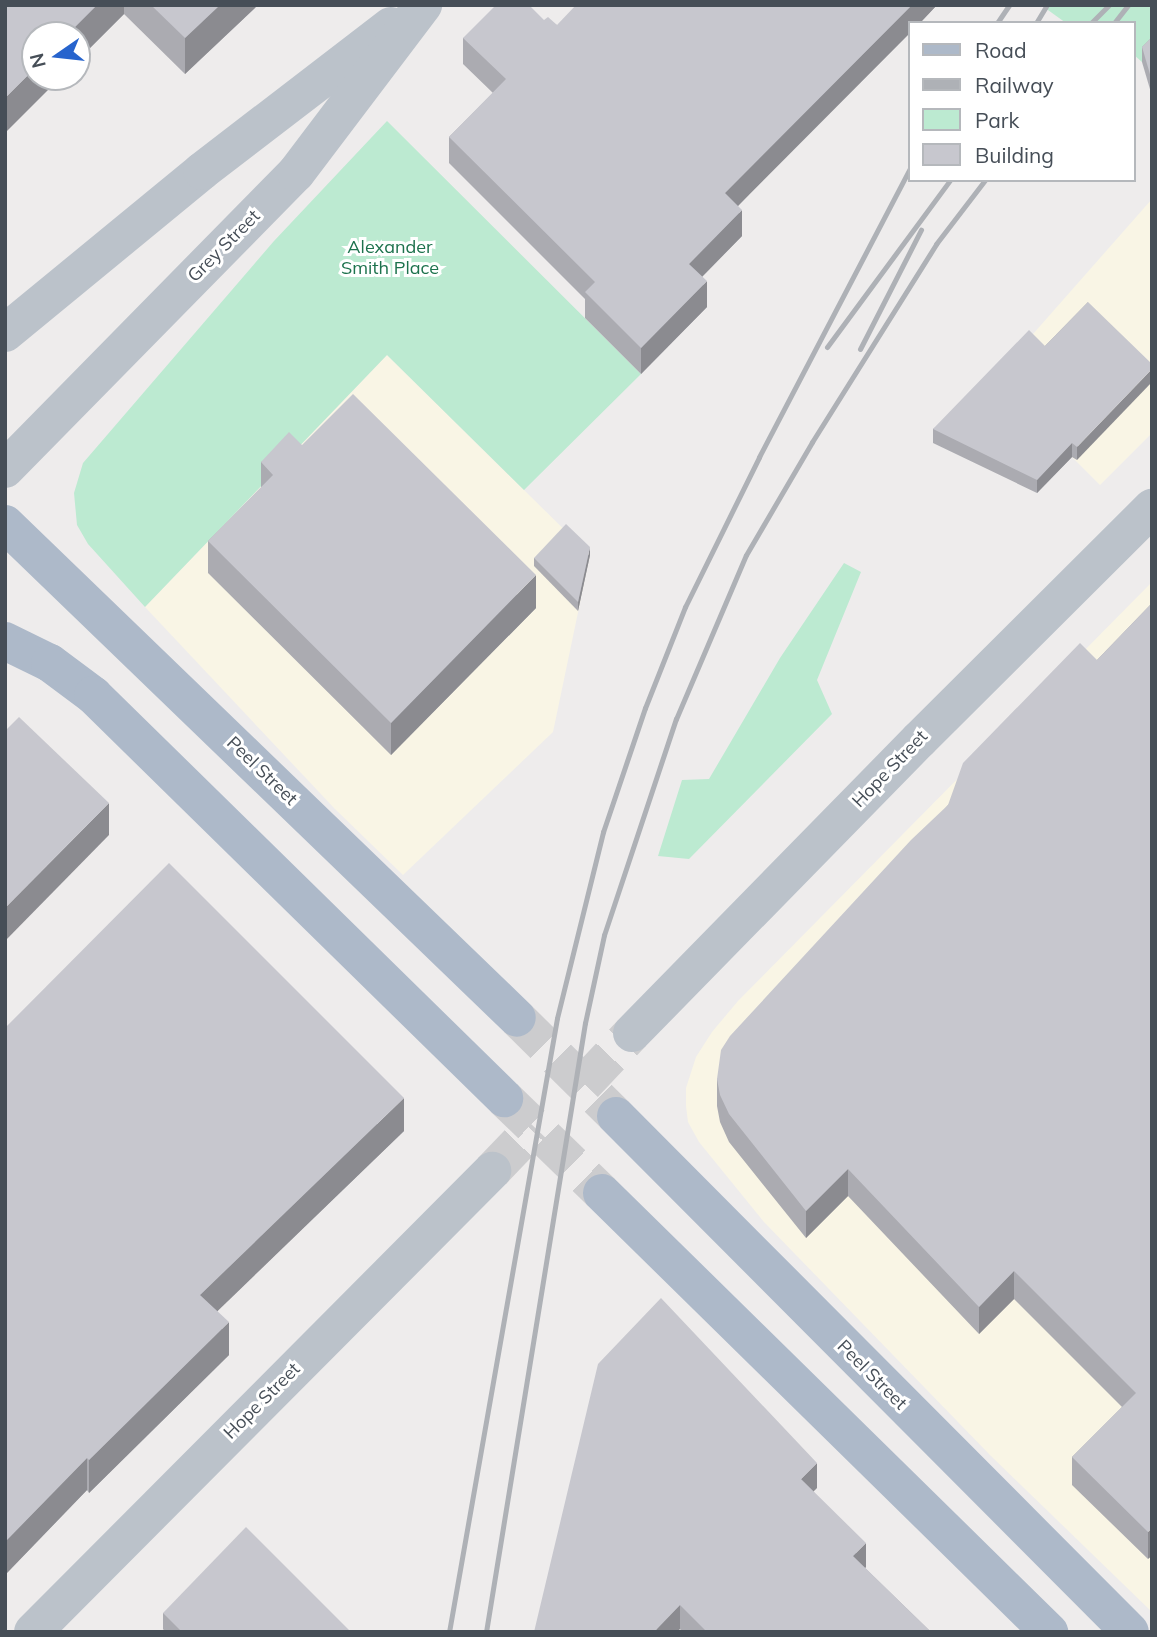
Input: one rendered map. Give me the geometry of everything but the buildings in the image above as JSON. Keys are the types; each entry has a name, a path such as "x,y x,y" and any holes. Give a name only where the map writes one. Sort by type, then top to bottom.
{"main road":[{"name":"Peel Street","path":"5,524 517,1018"},
{"path":"5,641 50,663 93,695 504,1098"},
{"name":"Peel Street","path":"616,1116 1129,1632"},
{"path":"602,1193 1049,1632"}],"street":[{"path":"5,333 202,171 418,5"},
{"name":"Grey Street","path":"5,469 296,173 424,5"},
{"path":"5,320 39,305"},
{"name":"Hope Street","path":"632,1033 919,740 1152,508"},
{"name":"Hope Street","path":"33,1632 492,1171"}],"shaded area":[{"path":"1152,199 1152,433 1100,485 1072,457 1026,342"},
{"path":"387,355 590,555 553,732 403,875 334,808 145,607"},
{"path":"1152,582 1152,1612 990,1455 764,1222 699,1142 688,1122 686,1088 696,1057 712,1032 738,1001"}],"green space":[{"path":"1041,5 1152,5 1152,53 1142,62 1136,57 1136,21 1063,21"},
{"name":"Alexander Smith Place","path":"387,121 641,374 524,490 387,355 145,607 88,544 77,525 74,493 83,463 274,241"},
{"path":"844,563 861,572 817,680 832,714 689,859 658,856 682,780 709,779 780,658"}],"tunnel":[{"path":"517,1018 616,1116"},
{"path":"584,1084 632,1033"},
{"path":"504,1098 602,1193"},
{"path":"492,1171 534,1127"}],"railway":[{"path":"998,21 1009,5"},
{"path":"1037,21 1047,5"},
{"path":"1093,21 1109,5"},
{"path":"1116,21 1128,5"},
{"path":"449,1632 557,1018 603,832 645,708 685,607 759,457 908,172"},
{"path":"827,347 949,182"},
{"path":"486,1632 585,1023 604,935 676,719 746,555 812,442 936,244 983,182"},
{"path":"860,349 921,230"}]}
